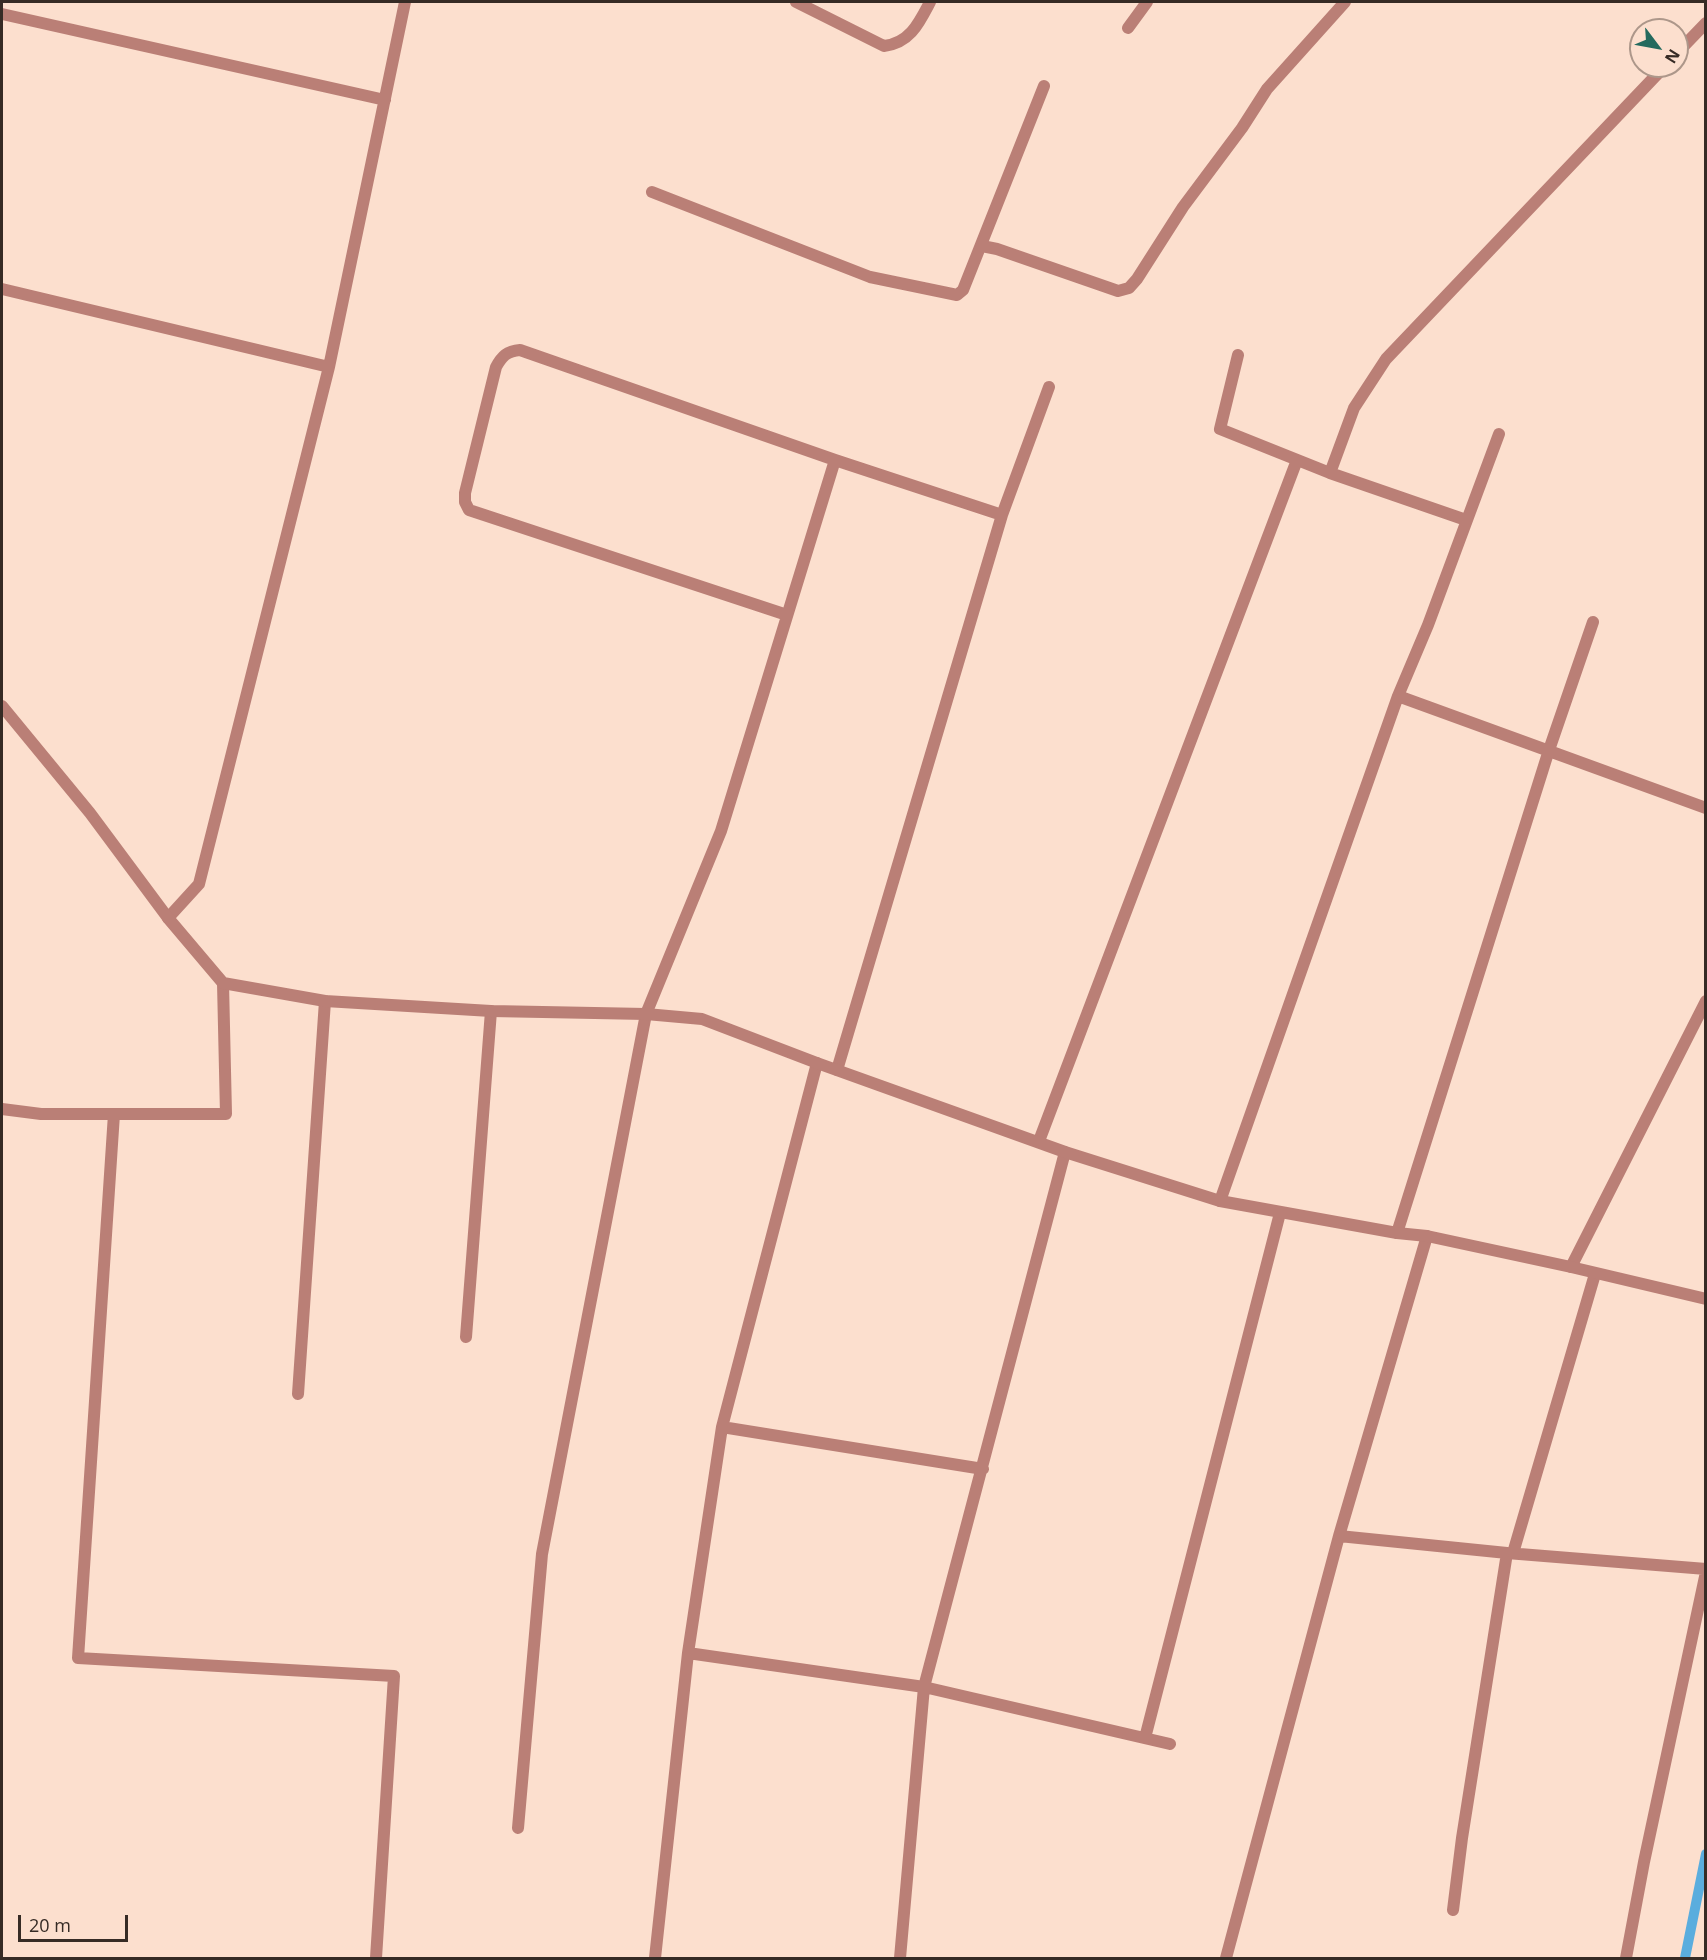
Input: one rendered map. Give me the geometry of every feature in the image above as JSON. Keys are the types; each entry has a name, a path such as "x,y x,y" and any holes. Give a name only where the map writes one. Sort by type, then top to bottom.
{"street":[{"path":"168,918 199,884 329,367 405,2"},
{"path":"796,2 884,46 897,45 909,35 930,2"},
{"path":"1128,28 1147,2"},
{"path":"982,246 997,249 1118,291 1129,288 1267,89 1345,2"},
{"path":"2,14 385,100"},
{"path":"1689,41 1706,23"},
{"path":"1330,473 1354,408 1386,359 1654,78"},
{"path":"652,192 870,277 957,295 963,290 982,246 1044,86"},
{"path":"2,289 329,367"},
{"path":"787,615 469,510 465,502 465,493 496,367 501,357 510,351 520,350 835,460 1002,515"},
{"path":"1238,355 1220,429 1330,473 1467,520"},
{"path":"837,1070 1002,515 1049,387"},
{"path":"1220,1201 1398,696 1428,625 1499,434"},
{"path":"518,1828 542,1554 646,1014 721,831 835,460"},
{"path":"1039,1141 1297,460"},
{"path":"1397,1233 1549,750 1593,622"},
{"path":"1398,696 1706,808"},
{"path":"2,706 90,813 168,918 223,983 226,1114 41,1114 2,1109"},
{"path":"223,983 325,1001 491,1011 646,1014 702,1019 1065,1152 1220,1201 1397,1233 1427,1236 1571,1266 1595,1274 1706,1299"},
{"path":"1571,1266 1706,1000"},
{"path":"298,1394 325,1001"},
{"path":"466,1337 491,1011"},
{"path":"654,1959 688,1653 722,1427 817,1063"},
{"path":"114,1114 78,1658 394,1676 376,1959"},
{"path":"900,1959 924,1687 1065,1152"},
{"path":"1145,1738 1280,1213"},
{"path":"1226,1959 1339,1536 1427,1236"},
{"path":"1453,1910 1462,1838 1510,1553 1595,1274"},
{"path":"722,1427 982,1469"},
{"path":"1339,1536 1706,1570 1644,1862 1626,1959"},
{"path":"688,1653 924,1687 1170,1744"}],"waterway":[{"path":"1685,1958 1706,1854"}]}
